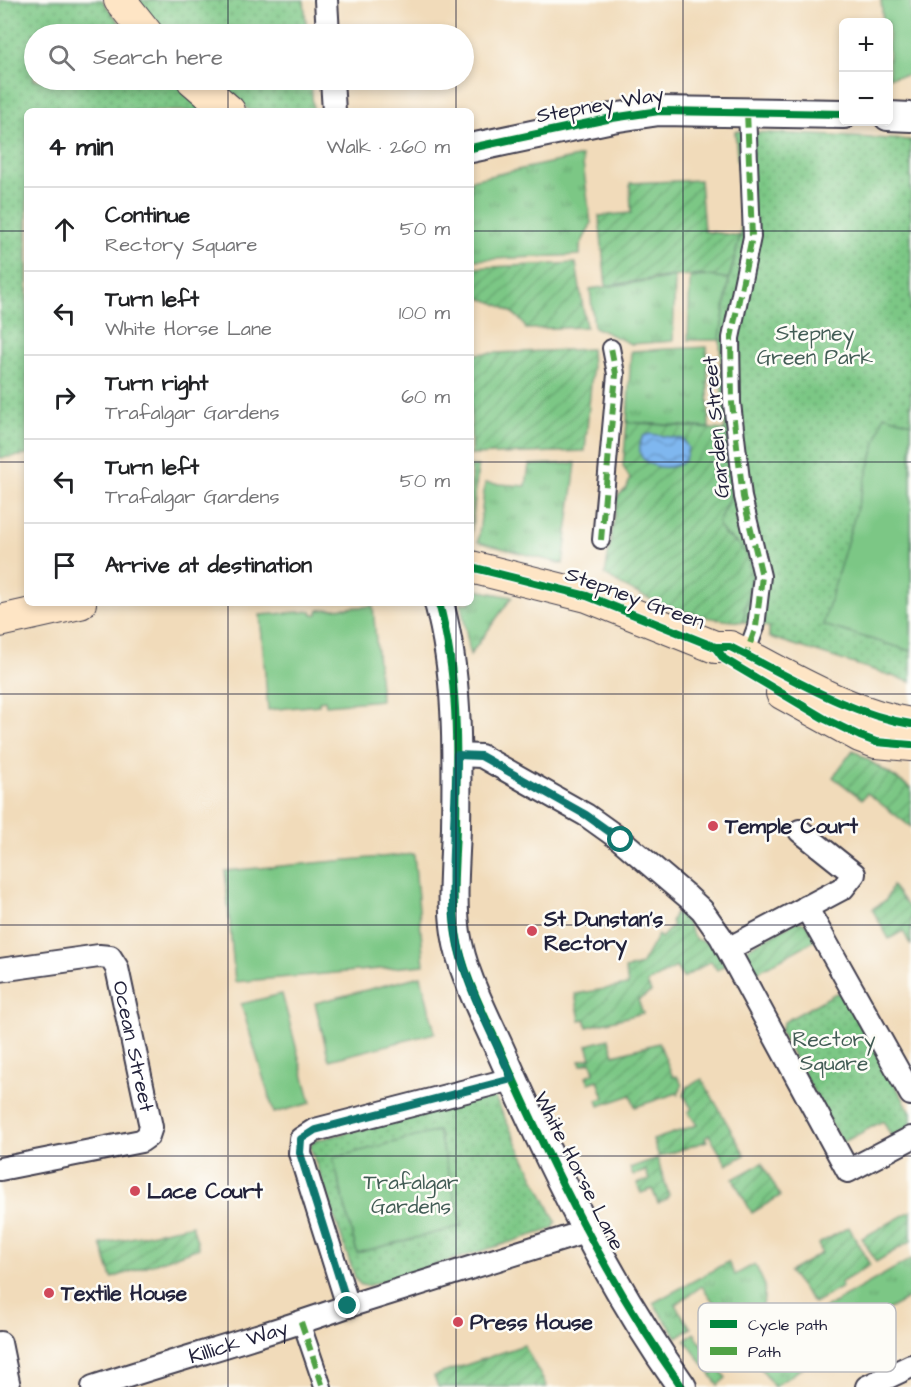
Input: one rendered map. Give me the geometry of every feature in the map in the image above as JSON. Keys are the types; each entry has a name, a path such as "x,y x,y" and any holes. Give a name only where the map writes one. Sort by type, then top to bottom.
{"main road":[{"path":"120,0 139,24"},
{"path":"205,90 226,108"},
{"name":"Stepney Green","path":"474,568 587,596 715,647 724,659 747,651 856,708 890,721 911,724"},
{"path":"0,621 67,606"},
{"name":"Stepney Green","path":"747,651 825,719 876,742 911,745"}],"street":[{"path":"326,0 327,24"},
{"path":"333,90 334,108"},
{"name":"Stepney Way","path":"474,147 612,118 659,111 839,114"},
{"name":"Garden Street","path":"747,111 752,237 735,316 731,356 732,403 743,497 762,576 747,651"},
{"path":"893,116 911,117"},
{"path":"601,540 616,374 611,348"},
{"name":"White Horse Lane","path":"440,606 455,681 457,755 454,891 456,933 461,955 512,1079 588,1231 638,1323 681,1387"},
{"path":"457,755 481,756 586,815 621,840 702,910 728,949 848,1171 911,1137"},
{"path":"728,949 843,888 854,874 800,831"},
{"path":"806,907 911,1094"},
{"name":"Ocean Street","path":"0,970 99,956 110,957 117,968 151,1127 148,1136 141,1141 0,1169"},
{"path":"512,1079 315,1130 301,1139 300,1153 348,1306 588,1231"},
{"name":"Killick Way","path":"93,1387 348,1306"},
{"path":"301,1322 323,1387"},
{"path":"0,1347 9,1387"},
{"path":"867,1387 911,1366"}],"green space":[{"path":"0,0 102,0 120,24 24,24 24,90 186,90 208,108 24,108 24,455 0,458"},
{"path":"137,0 304,0 306,24 156,24"},
{"path":"881,0 911,0 911,75 893,77 893,18 883,18"},
{"path":"226,90 312,90 313,108 247,108"},
{"name":"Stepney Green Park","path":"735,131 911,140 911,682 769,637 769,627 743,622 747,583 746,565 739,547 724,534 718,522 732,492 722,404 720,338 729,281 740,236 742,214"},
{"path":"582,156 591,224 580,246 580,255 474,260 474,179"},
{"path":"700,180 704,231 740,236 729,279 699,275 606,286 599,216 631,213 630,183"},
{"path":"576,263 586,327 526,329 517,317 503,307 474,298 474,268"},
{"path":"717,276 729,279 720,340 688,340 690,277"},
{"path":"675,277 673,341 631,344 594,327 590,289"},
{"path":"707,347 709,428 627,422 631,351"},
{"path":"591,349 592,372 585,451 474,455 474,354"},
{"path":"884,415 911,423 911,651 823,625"},
{"path":"627,422 725,430 732,492 718,522 724,534 740,546 748,562 750,572 743,622 689,613 653,601 605,575 618,496 627,488 630,479 623,466"},
{"path":"576,463 563,564 478,542 485,483 526,486 529,465"},
{"path":"474,466 478,466 474,507"},
{"path":"474,590 512,597 470,655 462,606 474,606"},
{"path":"373,606 381,700 326,705 325,700 319,701 319,705 268,710 260,615 311,611 312,615 318,614 318,610"},
{"path":"853,750 911,788 911,827 867,793 862,799 833,777"},
{"path":"414,854 424,965 235,982 225,871"},
{"path":"892,886 911,910 911,946 903,931 889,939 872,909 886,900"},
{"path":"675,912 686,921 695,939 714,945 725,965 717,970 711,961 683,978 676,967 647,983 651,992 638,1000 643,1013 587,1027 585,1019 580,1020 575,994 628,985 625,969 641,965 658,935 661,938 673,925 671,922"},
{"path":"797,921 807,924 815,940 754,974 745,957 748,948"},
{"path":"421,976 435,1033 329,1060 315,1003"},
{"name":"Rectory Square","path":"836,993 845,994 911,1113 911,1126 891,1136 883,1121 842,1143 780,1032 784,1022"},
{"path":"282,994 311,1103 274,1113 241,1004"},
{"path":"609,1039 614,1055 659,1043 673,1077 677,1076 682,1085 678,1095 677,1093 635,1107 631,1095 599,1106 597,1100 604,1098 598,1080 589,1083 586,1076 594,1073 591,1062 581,1065 579,1061 591,1058 587,1045"},
{"path":"702,1079 745,1155 727,1165 709,1135 705,1138 707,1141 659,1157 653,1140 697,1125 688,1112 692,1109 684,1096 687,1087"},
{"name":"Trafalgar Gardens","path":"494,1096 556,1222 553,1229 367,1286 361,1285 356,1280 310,1146 313,1141"},
{"path":"438,1131 462,1226 357,1253 333,1158"},
{"path":"657,1158 669,1195 666,1200 658,1203 652,1189 641,1193 637,1184 649,1180 646,1171 633,1175 630,1168"},
{"path":"762,1163 780,1196 752,1213 733,1179"},
{"path":"911,1211 911,1241 876,1262 862,1238"},
{"path":"192,1225 199,1248 112,1278 101,1244"},
{"path":"849,1227 870,1265 840,1283 842,1287 814,1303 789,1272 822,1253 818,1244"},
{"path":"911,1259 911,1297 896,1305 896,1303 834,1303"},
{"path":"728,1262 735,1275 755,1264 765,1286 763,1303 714,1303 702,1286 675,1305 691,1328 677,1337 653,1303"},
{"path":"694,1333 698,1339 698,1358 685,1340"},
{"path":"524,1345 547,1387 438,1387 434,1376"},
{"path":"708,1372 722,1372 726,1378 718,1385"},
{"path":"763,1372 796,1372 774,1387"}],"water":[{"path":"650,434 683,439 688,448 685,460 671,467 653,465 646,461 641,455 640,447 643,436"}],"marked path":[{"path":"744,660 756,627 762,576 743,497 732,403 731,338 752,237 747,111"},
{"path":"601,540 616,374 611,348"},
{"path":"301,1322 323,1387"}],"cycle path":[{"path":"474,147 612,118 659,111 839,114"},
{"path":"474,568 587,596 715,647 730,647 841,703 887,719 911,724"},
{"path":"440,606 450,659 455,715 454,907 456,933 463,964 474,994 520,1095 583,1224 630,1307 682,1387"},
{"path":"715,647 724,659 825,719 876,742 911,745"}],"place":[{"name":"Temple Court","path":"713,826"},
{"name":"St Dunstan's Rectory","path":"532,931"},
{"name":"Lace Court","path":"135,1191"},
{"name":"Textile House","path":"49,1293"},
{"name":"Press House","path":"458,1322"}],"route":[{"path":"348,1306 300,1153 301,1139 315,1130 512,1079 461,955 456,933 454,891 457,755 481,756 586,815 621,840"}]}
